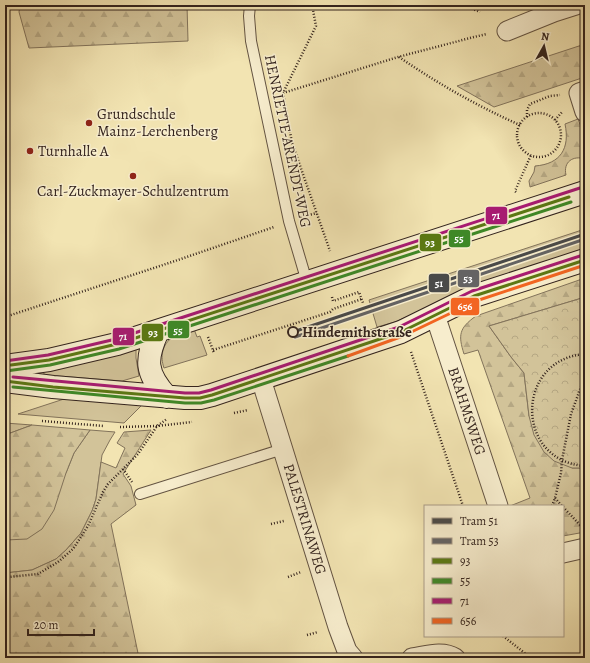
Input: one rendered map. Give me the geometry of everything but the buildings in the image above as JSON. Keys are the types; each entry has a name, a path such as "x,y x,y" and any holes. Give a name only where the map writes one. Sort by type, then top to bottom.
{"street":[{"path":"507,30 576,5"},
{"path":"582,92 585,112"},
{"path":"5,366 49,360 117,344 585,192"},
{"path":"5,382 167,397 200,398 401,332 474,296 585,260"},
{"name":"BRAHMSWEG","path":"435,315 498,505"},
{"path":"158,331 151,347 149,366 152,378 167,397"},
{"name":"PALESTRINAWEG","path":"261,379 338,627 347,651 353,658"},
{"path":"564,553 585,548"},
{"path":"412,658 437,654 452,656 455,658"}],"lane":[{"name":"HENRIETTE-ARENDT-WEG","path":"250,5 249,16 251,41 289,221 307,282"},
{"path":"140,494 283,449"}],"path":[{"path":"312,5 316,26 284,93 292,143 330,251"},
{"path":"475,5 473,9 480,12"},
{"path":"284,93 398,57 474,37"},
{"path":"398,57 424,74 484,108 520,125"},
{"path":"527,117 526,110 530,104 550,96 582,92"},
{"path":"534,114 542,114 555,120 559,126 561,134 557,148 552,153 538,157 525,152 520,146 518,132 520,125 527,117 534,114"},
{"path":"519,182 530,155"},
{"path":"5,317 175,261 289,221 317,213"},
{"path":"211,344 213,351 362,300"},
{"path":"411,351 463,505"},
{"path":"585,354 578,354 566,358 545,373 538,384 534,395 532,408 536,433 551,453 562,460 576,465 585,466"},
{"path":"552,505 556,498 571,414 585,376"},
{"path":"42,421 104,426"},
{"path":"5,579 9,577 38,574 58,562 73,549 88,526 108,484 138,454 157,426"},
{"path":"556,498 561,505"},
{"path":"564,509 585,530"},
{"path":"505,637 531,658"}],"green space":[{"path":"20,5 187,5 188,41 29,48 19,12"},
{"path":"585,44 585,77 494,107 457,86"},
{"path":"578,119 585,138 585,159 577,158 570,161 566,166 566,175 530,187 529,181 534,172 535,166 544,165 551,162 562,153 566,140 565,124"},
{"path":"585,229 585,251 447,297 395,322 377,327 369,300"},
{"path":"585,278 585,298 489,326 524,373 529,416 572,468 585,468 585,532 564,536 564,505 512,505 530,498 478,350 464,354 461,342 461,332 463,328 476,316"},
{"path":"585,298 585,468 572,468 554,461 544,452 534,435 529,416 524,373 489,326"},
{"path":"194,329 197,337 200,336 207,355 164,368 162,355 166,343 183,332"},
{"path":"136,349 139,376 122,381 46,375 43,371"},
{"path":"67,398 142,405 124,423 18,414"},
{"path":"5,423 32,425 5,435"},
{"path":"32,425 90,430 74,453 54,510 42,529 27,539 6,540 5,435"},
{"path":"90,430 115,432 102,455 96,499 81,533 56,559 32,570 5,573 5,539 6,540 66,473 74,453"},
{"path":"151,430 123,474 131,486 136,505 111,524 139,658 5,658 5,573 32,570 56,559 66,550 81,533 92,511 96,499 101,462 116,468 125,448 117,443 124,432"}],"tram line":[{"name":"51","path":"293,332 585,234"},
{"name":"53","path":"295,337 585,239"}],"transit line":[{"name":"71","path":"5,361 48,355 116,339 583,187"},
{"name":"93","path":"11,365 49,360 117,344 569,197"},
{"name":"55","path":"6,371 50,365 119,349 571,202"},
{"name":"71","path":"13,377 199,393 399,327 472,291 583,255"},
{"name":"93","path":"5,381 53,387 200,398 401,332 474,296 585,260"},
{"name":"656","path":"348,356 403,336 476,301 585,265"},
{"name":"55","path":"13,387 185,403 201,403 348,356"}],"place":[{"name":"Grundschule Mainz-Lerchenberg","path":"89,123"},
{"name":"Turnhalle A","path":"30,151"},
{"name":"Carl-Zuckmayer-Schulzentrum","path":"133,176"},
{"name":"Hindemithstraße","path":"293,332"}]}
